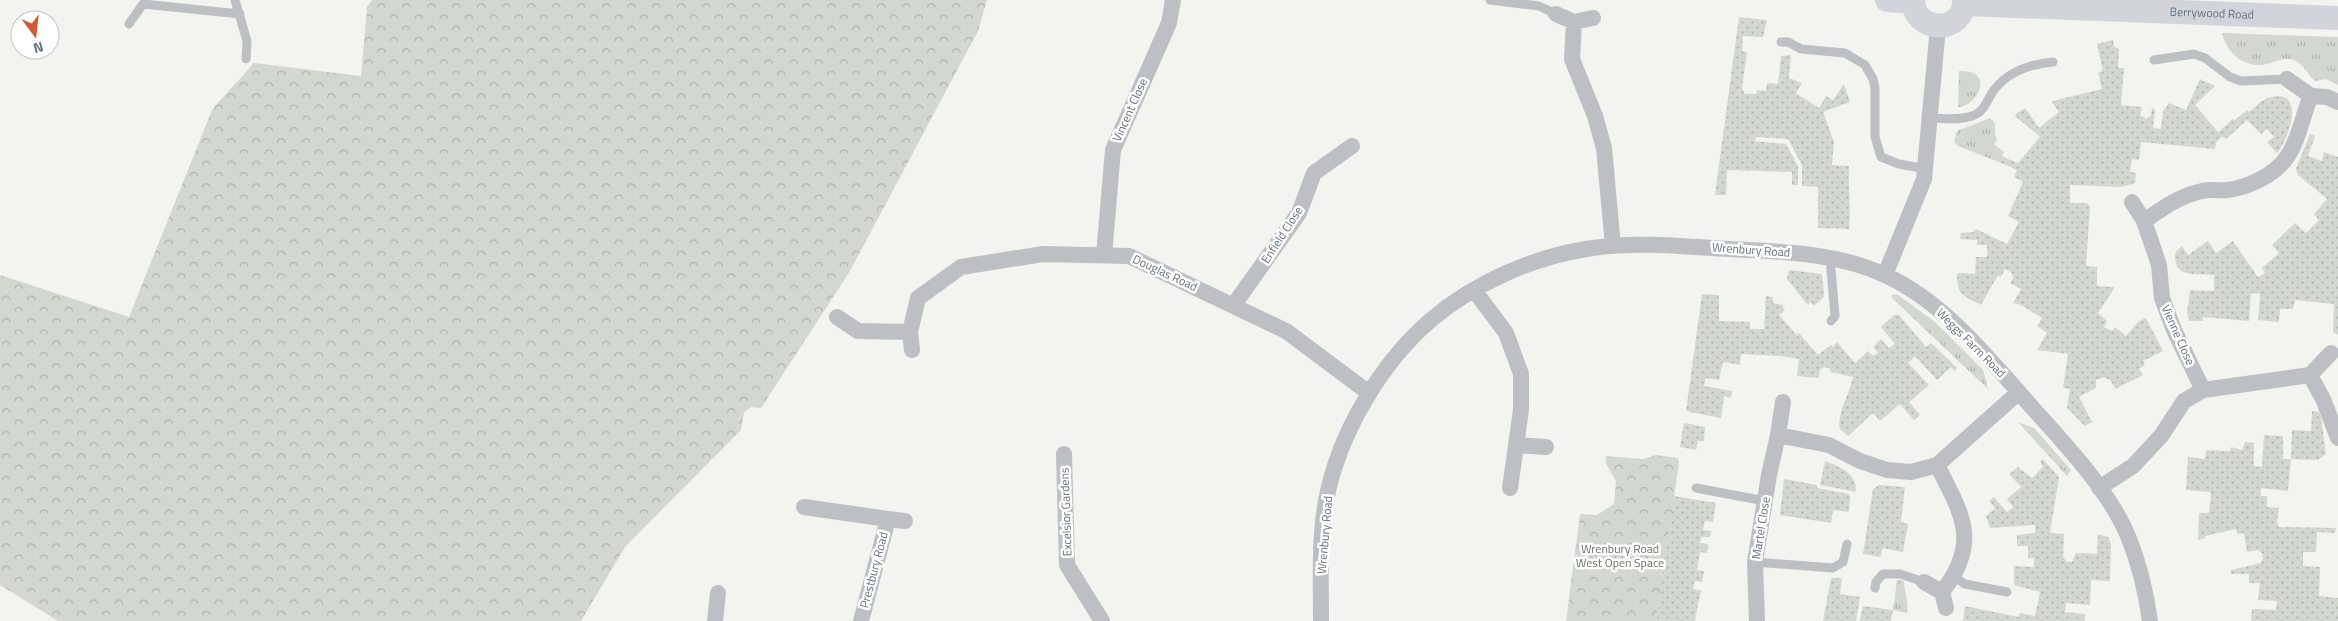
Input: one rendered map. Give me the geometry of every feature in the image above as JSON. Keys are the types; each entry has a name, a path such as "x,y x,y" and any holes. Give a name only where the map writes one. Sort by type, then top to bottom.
{"street":[{"name":"Vincent Close","path":"1104,255 1113,150 1169,23 1173,0"},
{"path":"1887,0 1913,1 1918,17 1924,22 1938,27 1952,23 1958,18 1964,2"},
{"name":"Berrywood Road","path":"1964,2 2338,18"},
{"path":"1556,14 1574,22 1593,18"},
{"path":"1574,22 1572,59 1595,116 1604,148 1613,246"},
{"path":"1885,275 1924,179 1938,27"},
{"path":"2287,79 2311,96 2327,97 2338,102"},
{"path":"2144,221 2177,199 2203,190 2229,190 2254,182 2275,170 2287,157 2299,134 2303,114 2311,96"},
{"name":"Enfield Close","path":"1233,306 1299,213 1314,173 1352,146"},
{"name":"Vienne Close","path":"2132,202 2144,221 2159,265 2162,298 2174,330 2204,390"},
{"name":"Wrenbury Road","path":"1321,621 1320,562 1326,501 1343,444 1370,393 1393,359 1432,319 1474,290 1521,266 1536,261 1586,249 1613,246 1663,245 1796,253 1842,259 1885,275"},
{"name":"Douglas Road","path":"912,350 910,332 918,298 961,267 1043,254 1129,256 1286,331 1370,393"},
{"name":"Weggs Farm Road","path":"1885,275 1947,315 2073,453 2099,488 2127,532 2140,573 2150,621"},
{"path":"1474,290 1506,333 1521,374 1521,410 1510,488"},
{"path":"837,317 858,331 910,332"},
{"path":"2099,488 2133,466 2161,436 2184,401 2204,390 2310,375 2335,352"},
{"path":"2310,375 2323,399 2338,438"},
{"path":"1778,435 1829,445 1860,461 1887,470 1911,472 1938,465 2019,392"},
{"name":"Martel Close","path":"1757,621 1755,562 1783,402"},
{"path":"1517,445 1546,447"},
{"name":"Excelsior Gardens","path":"1064,454 1067,565 1102,621"},
{"path":"1938,465 1960,510 1966,532 1957,573 1942,592"},
{"name":"Prestbury Road","path":"804,506 905,521"},
{"name":"Prestbury Road","path":"861,621 888,519"},
{"path":"1924,582 1942,592 1946,608"},
{"path":"715,621 718,593"}],"lane":[{"path":"235,0 247,41 246,59"},
{"path":"1490,0 1539,6 1556,14"},
{"path":"129,24 143,4 240,14"},
{"path":"1781,42 1788,42 1801,49 1845,53 1865,65 1873,79 1875,88 1874,128 1881,157 1898,164 1926,169"},
{"path":"2154,60 2194,54 2205,58 2230,77 2241,81 2287,79"},
{"path":"1929,118 1972,116 1980,112 1994,90 2013,74 2033,65 2052,62"},
{"path":"1830,258 1835,316 1831,321"},
{"path":"1696,488 1765,501"},
{"path":"1755,562 1833,568 1843,562 1847,544"},
{"path":"1875,588 1876,582 1883,574 1900,574 1924,582"},
{"path":"1954,578 1965,584 2007,592"}],"green space":[{"path":"372,0 987,0 978,31 850,271 761,408 751,407 744,412 741,430 625,547 581,621 58,621 0,585 0,275 129,317 212,110 253,63 361,76 367,7"},
{"path":"1739,17 1767,20 1763,37 1743,36 1742,51 1747,52 1742,88 1745,94 1756,94 1757,90 1766,91 1767,83 1778,84 1781,56 1791,55 1789,78 1802,83 1796,93 1819,108 1826,96 1833,100 1844,84 1850,102 1823,112 1834,142 1832,165 1849,166 1849,229 1818,228 1818,187 1802,186 1802,165 1788,139 1756,137 1755,141 1786,144 1798,166 1798,185 1792,185 1792,172 1727,170 1726,195 1715,195"},
{"path":"2222,33 2338,37 2338,85 2326,79 2315,81 2301,65 2291,59 2282,59 2261,65 2247,63 2231,51"},
{"path":"2113,40 2114,47 2119,49 2118,68 2124,68 2121,105 2142,107 2140,115 2147,119 2151,115 2152,108 2155,109 2153,128 2161,129 2163,111 2169,103 2186,110 2200,79 2215,86 2195,105 2218,132 2233,119 2235,120 2247,110 2249,112 2263,101 2272,97 2282,97 2289,101 2292,108 2292,117 2286,137 2277,153 2267,142 2274,137 2267,129 2261,134 2247,120 2226,139 2222,137 2216,142 2215,149 2141,142 2139,160 2132,159 2130,172 2136,173 2135,183 2122,187 2070,185 2070,203 2087,203 2090,207 2086,266 2097,267 2097,286 2115,287 2098,313 2107,321 2104,327 2112,331 2115,327 2126,336 2139,321 2146,318 2163,351 2143,361 2145,365 2139,369 2143,375 2115,389 2111,381 2104,377 2096,380 2096,388 2079,397 2092,422 2085,426 2067,408 2070,389 2063,388 2068,354 2037,350 2047,333 2037,326 2042,318 2021,305 2013,303 2021,289 2010,283 2013,278 2012,273 2004,270 2001,277 1998,275 1981,305 1962,294 1958,286 1957,273 1975,274 1976,257 1987,257 1987,245 1977,245 1977,240 1960,239 1961,233 1973,232 1976,229 2007,244 2019,222 2008,216 2023,182 2014,177 2017,170 1999,162 2001,156 2018,163 2040,137 2015,116 2016,114 2025,108 2039,128 2059,112 2052,102 2102,89 2098,73 2103,71 2097,44"},
{"path":"1959,71 1971,72 1978,76 1980,89 1971,102 1965,106 1958,107"},
{"path":"1990,118 1995,124 1997,140 1994,144 2004,152 1999,162 1958,146 1954,142 1957,131"},
{"path":"2310,134 2315,136 2308,156 2322,161 2324,152 2338,157 2338,335 2333,332 2334,304 2295,300 2293,309 2280,309 2279,322 2258,320 2260,294 2251,293 2249,321 2203,317 2203,321 2189,321 2187,312 2190,290 2214,291 2214,275 2190,274 2180,270 2175,255 2182,246 2188,255 2208,241 2216,253 2233,241 2258,277 2265,273 2262,268 2279,253 2272,245 2295,223 2306,233 2319,220 2314,214 2327,199 2298,175 2296,169"},
{"path":"1789,270 1822,274 1824,297 1814,306 1811,302 1808,305 1787,279"},
{"path":"1702,294 1719,295 1719,321 1750,322 1750,329 1764,329 1766,296 1773,297 1773,303 1784,305 1782,306 1785,310 1779,315 1797,335 1799,333 1818,355 1831,345 1833,347 1837,342 1855,363 1868,351 1873,356 1878,353 1873,347 1881,339 1889,348 1895,344 1881,327 1894,315 1899,315 1926,347 1931,343 1957,368 1954,371 1951,367 1937,380 1915,356 1908,363 1929,385 1909,402 1920,415 1914,420 1900,404 1880,421 1873,413 1848,436 1840,429 1839,423 1853,377 1831,372 1829,368 1823,367 1818,378 1797,376 1799,359 1781,356 1741,354 1740,365 1723,362 1719,380 1706,378 1704,386 1732,391 1731,398 1724,396 1721,418 1686,411"},
{"path":"1893,294 1898,295 1935,322 1983,370 1988,389 1891,297"},
{"path":"2312,411 2319,412 2326,454 2318,460 2291,459 2292,430 2311,431"},
{"path":"2018,422 2034,428 2071,470 2067,476"},
{"path":"1684,423 1705,427 1704,441 1698,441 1696,450 1680,447"},
{"path":"2264,435 2283,436 2283,459 2291,459 2288,491 2261,488 2261,496 2267,496 2267,507 2279,508 2277,523 2279,527 2336,528 2335,533 2317,532 2316,552 2303,552 2303,566 2320,567 2319,596 2338,598 2338,621 2251,621 2252,609 2276,610 2277,601 2258,600 2260,583 2249,583 2249,574 2231,574 2231,570 2261,563 2262,553 2258,550 2247,552 2244,533 2237,534 2236,529 2205,536 2205,538 2198,540 2199,513 2209,513 2211,494 2210,492 2186,490 2188,457 2205,459 2206,450 2230,451 2231,447 2242,450 2245,442 2254,443 2254,466 2262,467"},
{"name":"Wrenbury Road West Open Space","path":"1656,455 1678,458 1679,463 1656,621 1566,621 1580,514 1597,515 1614,504 1616,481 1606,464 1606,456 1643,459"},
{"path":"2043,459 2059,477 2050,533 2064,534 2063,557 2067,562 2072,562 2076,553 2097,554 2098,534 2108,537 2111,544 2110,581 2091,580 2090,605 2066,603 2065,612 2085,614 2085,621 1963,621 1965,606 2018,617 2020,613 2035,616 2040,592 2014,585 2014,566 2034,567 2034,558 2028,558 2028,546 2017,546 2017,535 2035,533 2035,525 1990,528 1986,516 1995,508 1989,501 1994,497 2007,512 2013,507 2007,499 2021,487 2009,474 2018,467 2032,478 2043,467 2040,461"},
{"path":"1825,461 1842,468 1851,475 1856,485 1856,492 1820,485"},
{"path":"1784,479 1817,485 1817,488 1849,494 1849,512 1833,510 1831,523 1780,515"},
{"path":"1879,485 1905,487 1901,522 1908,524 1903,552 1882,548 1881,557 1863,554 1873,489"},
{"path":"1674,496 1716,503 1713,522 1705,521 1703,530 1711,531 1710,537 1701,537 1700,543 1708,544 1707,553 1700,552 1697,570 1704,571 1702,582 1695,581 1693,589 1701,590 1695,621 1656,621"},
{"path":"1831,578 1842,578 1840,594 1860,597 1856,621 1823,621"},
{"path":"1897,580 1904,581 1907,613 1893,610"},
{"path":"1863,606 1893,610 1891,621 1860,621"}]}
